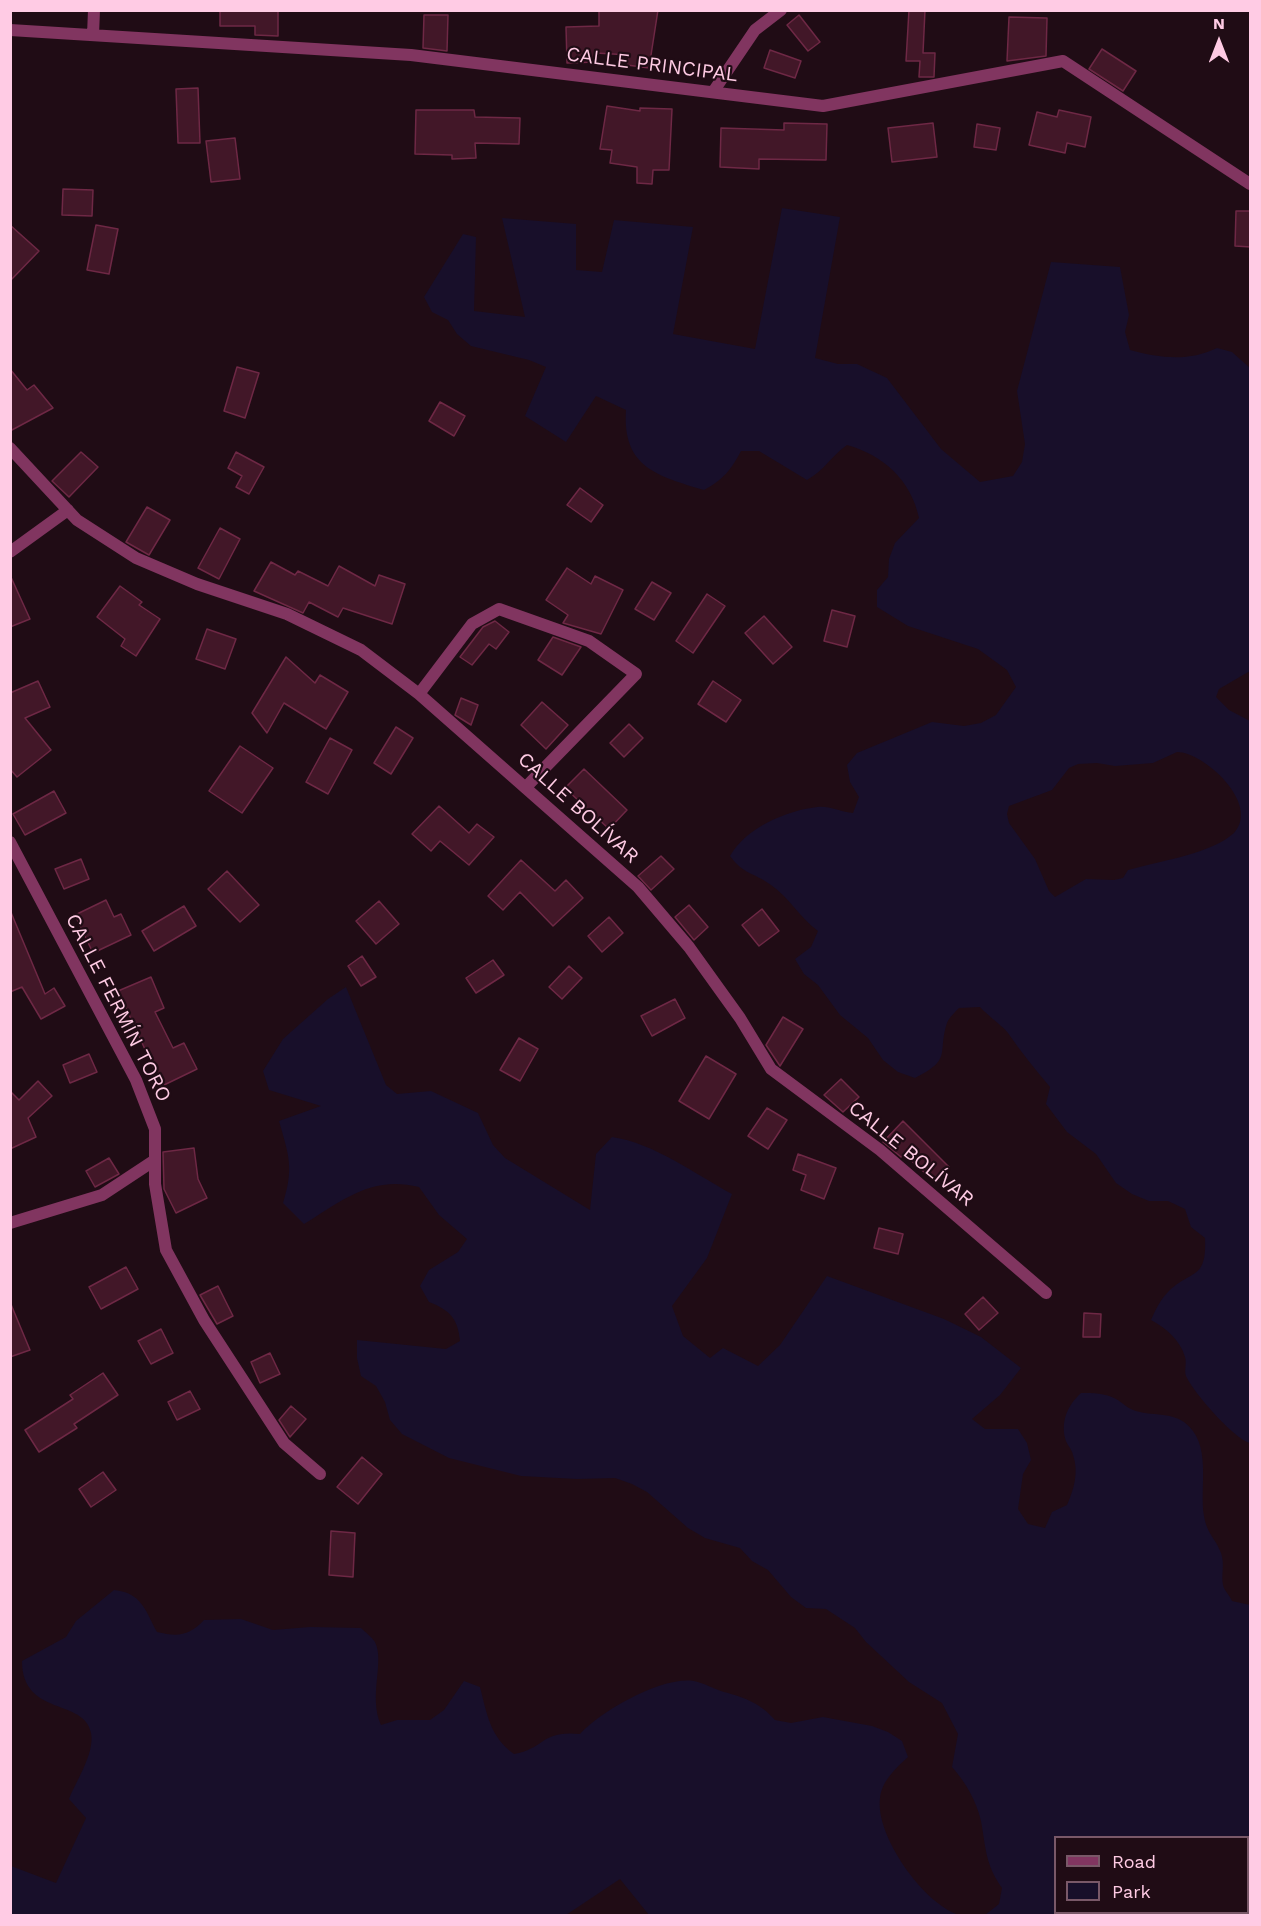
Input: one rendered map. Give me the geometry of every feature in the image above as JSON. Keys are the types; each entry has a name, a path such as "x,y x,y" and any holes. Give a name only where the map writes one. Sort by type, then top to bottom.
{"street":[{"path":"93,35 94,10"},
{"path":"713,92 755,30 781,10"},
{"name":"CALLE PRINCIPAL","path":"10,30 411,56 823,105 1063,62 1251,184"},
{"name":"CALLE BOLÍVAR","path":"10,448 77,520 136,558 197,584 287,614 361,650 418,694 638,887 689,947 740,1018 771,1070 880,1150 1046,1293"},
{"path":"10,552 68,510"},
{"path":"418,694 472,624 499,609 589,640 636,674 526,787"},
{"name":"CALLE FERMÍN TORO","path":"10,842 136,1080 155,1129 155,1184 166,1250 204,1320 284,1443 320,1474"},
{"path":"10,1223 102,1195 155,1160"}],"green space":[{"path":"782,208 840,217 815,358 838,364 857,364 887,378 941,449 980,482 1013,476 1022,462 1025,444 1017,391 1051,262 1120,267 1129,315 1125,332 1130,350 1152,355 1185,357 1217,348 1232,352 1250,368 1250,671 1219,689 1216,697 1229,710 1250,721 1250,1443 1234,1433 1205,1403 1186,1376 1186,1359 1180,1345 1167,1331 1151,1320 1165,1295 1196,1272 1203,1261 1205,1238 1191,1227 1185,1209 1168,1201 1149,1201 1132,1194 1116,1183 1096,1154 1067,1132 1046,1104 1050,1087 1006,1030 980,1007 959,1008 951,1017 944,1033 942,1055 935,1066 915,1078 898,1072 883,1060 868,1038 840,1015 818,985 804,974 795,959 811,947 818,931 777,890 744,870 730,856 737,846 756,829 792,812 821,807 853,813 859,797 850,782 847,765 857,753 932,722 964,726 981,723 996,715 1016,687 1007,670 978,649 908,626 877,607 877,590 888,577 889,559 895,543 919,518 915,504 902,481 883,462 860,449 847,445 807,480 759,451 741,451 726,474 704,490 671,480 646,466 630,445 626,429 626,410 596,396 566,442 525,416 546,367 529,360 471,346 457,334 448,320 432,312 424,297 463,234 476,237 474,311 525,317 502,218 576,224 576,270 602,272 614,220 693,227 673,334 755,349","holes":["1177,752 1188,754 1214,770 1235,795 1240,808 1240,821 1234,833 1225,840 1201,851 1128,870 1123,878 1086,879 1055,897 1049,891 1035,859 1009,823 1007,814 1009,806 1052,790 1069,768 1078,764 1097,763 1115,766 1153,763"]},
{"path":"346,987 386,1085 397,1094 431,1091 478,1113 493,1145 505,1158 590,1210 596,1154 612,1137 628,1140 659,1152 732,1194 707,1258 672,1306 683,1336 710,1358 723,1348 758,1366 780,1345 827,1276 944,1319 981,1337 1021,1368 1000,1395 972,1419 985,1429 1018,1429 1027,1443 1031,1460 1023,1474 1018,1509 1028,1524 1045,1528 1052,1512 1067,1505 1070,1499 1076,1468 1066,1440 1064,1425 1069,1408 1081,1393 1108,1396 1133,1410 1166,1415 1184,1422 1199,1441 1202,1453 1204,1516 1207,1527 1221,1553 1224,1587 1232,1601 1250,1605 1250,1915 985,1915 999,1904 1002,1888 989,1863 976,1806 966,1786 952,1767 958,1734 942,1703 909,1682 866,1642 855,1628 826,1609 806,1608 791,1597 768,1570 752,1561 740,1548 705,1538 688,1528 647,1492 632,1484 615,1478 577,1479 521,1476 449,1458 402,1434 390,1420 385,1402 376,1386 361,1376 357,1358 357,1340 446,1349 460,1341 452,1316 429,1302 420,1286 429,1270 458,1252 467,1239 439,1215 419,1187 387,1184 372,1187 345,1199 304,1224 283,1203 289,1162 279,1121 321,1106 269,1090 263,1071 283,1039 328,999"},
{"path":"114,1590 137,1599 146,1610 157,1632 164,1634 183,1634 204,1620 241,1619 273,1630 310,1627 361,1628 374,1640 378,1650 376,1703 381,1725 397,1720 430,1720 444,1710 464,1681 480,1687 495,1732 514,1754 532,1748 550,1737 567,1733 580,1734 602,1715 633,1697 666,1684 681,1681 698,1682 746,1699 764,1709 775,1720 791,1723 823,1717 872,1726 888,1732 902,1741 908,1757 890,1776 881,1792 881,1813 885,1831 904,1867 917,1883 945,1908 959,1915 649,1915 620,1879 566,1915 11,1915 11,1866 56,1883 86,1818 69,1799 88,1758 91,1741 91,1733 86,1722 78,1715 42,1699 32,1691 25,1679 22,1661 66,1637 76,1621"}],"building":[{"path":"220,10 278,11 278,36 255,35 255,26 220,26"},
{"path":"599,10 658,10 649,68 627,65 629,55 596,53 596,62 567,63 566,27 599,26"},
{"path":"909,10 925,10 923,53 935,53 934,77 919,77 920,61 906,61"},
{"path":"424,15 448,15 447,51 423,48"},
{"path":"799,15 820,42 808,51 787,25"},
{"path":"1009,17 1047,18 1046,56 1007,61"},
{"path":"1102,49 1136,71 1123,91 1089,69"},
{"path":"770,50 801,61 795,78 764,68"},
{"path":"198,88 200,143 178,143 176,89"},
{"path":"607,106 640,111 640,108 672,109 669,170 653,170 652,184 637,183 637,167 610,163 612,150 600,149"},
{"path":"416,110 474,110 475,117 520,118 519,144 475,143 476,158 452,159 452,155 415,154"},
{"path":"1059,110 1091,117 1085,147 1067,143 1065,153 1029,145 1037,112 1057,117"},
{"path":"784,123 827,124 826,160 759,159 759,169 720,167 721,128 784,130"},
{"path":"933,123 937,157 892,162 888,128"},
{"path":"977,124 1000,128 996,150 974,147"},
{"path":"235,138 240,179 211,182 206,141"},
{"path":"63,189 93,190 92,216 62,215"},
{"path":"1236,211 1251,211 1251,247 1235,246"},
{"path":"10,225 39,251 10,281"},
{"path":"96,225 118,229 109,274 87,270"},
{"path":"237,367 259,373 245,418 224,411"},
{"path":"10,369 27,390 34,385 53,408 10,431"},
{"path":"440,402 465,416 454,436 429,421"},
{"path":"81,452 98,467 69,497 52,481"},
{"path":"236,452 264,467 249,494 236,487 242,476 228,468"},
{"path":"580,488 603,505 591,522 567,505"},
{"path":"147,507 170,520 149,555 126,542"},
{"path":"220,528 240,539 219,579 198,568"},
{"path":"271,562 295,575 298,571 328,586 339,566 375,586 379,575 405,584 392,624 343,608 338,617 309,602 303,613 254,591"},
{"path":"567,568 591,584 595,576 623,590 601,634 563,623 568,615 546,600"},
{"path":"10,575 30,619 10,627"},
{"path":"652,582 671,593 654,620 635,609"},
{"path":"120,586 142,602 139,605 160,619 136,656 121,646 125,639 97,617"},
{"path":"707,594 725,606 693,653 676,641"},
{"path":"832,610 855,616 847,647 824,641"},
{"path":"764,616 792,647 773,664 745,633"},
{"path":"495,621 509,632 496,649 489,644 472,665 460,657 483,627"},
{"path":"207,629 236,639 225,669 196,659"},
{"path":"553,637 581,647 562,675 538,660"},
{"path":"286,657 315,683 320,675 348,692 326,729 284,703 267,733 252,713"},
{"path":"38,681 50,707 25,718 51,750 17,777 10,769 10,693"},
{"path":"713,681 741,700 726,722 698,704"},
{"path":"461,698 478,705 471,725 455,715"},
{"path":"542,702 568,725 546,749 521,725"},
{"path":"629,724 643,738 624,757 610,743"},
{"path":"396,727 413,738 391,774 374,763"},
{"path":"330,738 352,750 328,794 306,782"},
{"path":"240,746 273,768 242,813 209,791"},
{"path":"584,769 627,810 609,829 565,788"},
{"path":"54,791 66,813 25,835 13,814"},
{"path":"439,806 469,833 477,824 494,837 469,865 440,841 431,851 412,834"},
{"path":"661,856 674,869 651,890 638,876"},
{"path":"81,859 89,879 64,889 55,869"},
{"path":"521,860 555,891 566,880 583,898 553,926 520,892 503,910 488,896"},
{"path":"227,871 259,905 240,922 208,889"},
{"path":"106,900 114,917 121,914 131,935 93,953 75,915"},
{"path":"379,901 399,924 376,944 356,921"},
{"path":"689,905 708,927 694,940 675,917"},
{"path":"184,906 196,926 154,951 142,931"},
{"path":"762,909 779,931 759,946 742,925"},
{"path":"10,910 45,994 54,988 65,1006 41,1019 22,987 10,992"},
{"path":"609,917 623,933 602,952 588,936"},
{"path":"362,956 376,977 361,986 348,966"},
{"path":"493,960 504,975 476,993 466,978"},
{"path":"569,966 582,978 562,999 549,987"},
{"path":"151,977 164,1008 155,1012 173,1048 184,1043 197,1069 162,1086 118,991"},
{"path":"675,999 685,1018 652,1036 641,1016"},
{"path":"783,1017 803,1029 780,1066 766,1045"},
{"path":"519,1038 538,1049 520,1081 500,1070"},
{"path":"89,1054 97,1072 70,1083 63,1065"},
{"path":"706,1056 736,1074 709,1119 679,1101"},
{"path":"841,1079 859,1097 843,1112 824,1095"},
{"path":"38,1081 52,1096 28,1118 36,1137 10,1149 10,1091 19,1100"},
{"path":"767,1108 787,1120 768,1149 748,1136"},
{"path":"903,1121 949,1167 935,1182 904,1154 901,1157 883,1142"},
{"path":"194,1148 198,1179 207,1198 176,1213 164,1189 163,1152"},
{"path":"798,1154 836,1168 824,1199 801,1190 806,1175 793,1170"},
{"path":"109,1158 119,1174 95,1187 86,1171"},
{"path":"879,1228 903,1234 898,1254 874,1248"},
{"path":"126,1267 138,1289 101,1309 89,1287"},
{"path":"218,1286 233,1316 217,1324 200,1295"},
{"path":"983,1297 998,1313 979,1330 965,1314"},
{"path":"10,1302 30,1350 10,1357"},
{"path":"1084,1313 1101,1314 1100,1337 1083,1337"},
{"path":"161,1329 173,1353 151,1364 138,1341"},
{"path":"270,1353 280,1374 260,1383 251,1362"},
{"path":"103,1373 118,1395 74,1424 77,1428 39,1452 25,1430 73,1399 70,1395"},
{"path":"190,1391 200,1409 177,1420 168,1402"},
{"path":"291,1406 306,1419 290,1437 279,1420"},
{"path":"362,1457 382,1474 358,1504 337,1487"},
{"path":"103,1472 116,1490 91,1507 79,1489"},
{"path":"331,1531 355,1533 353,1577 329,1575"}]}
